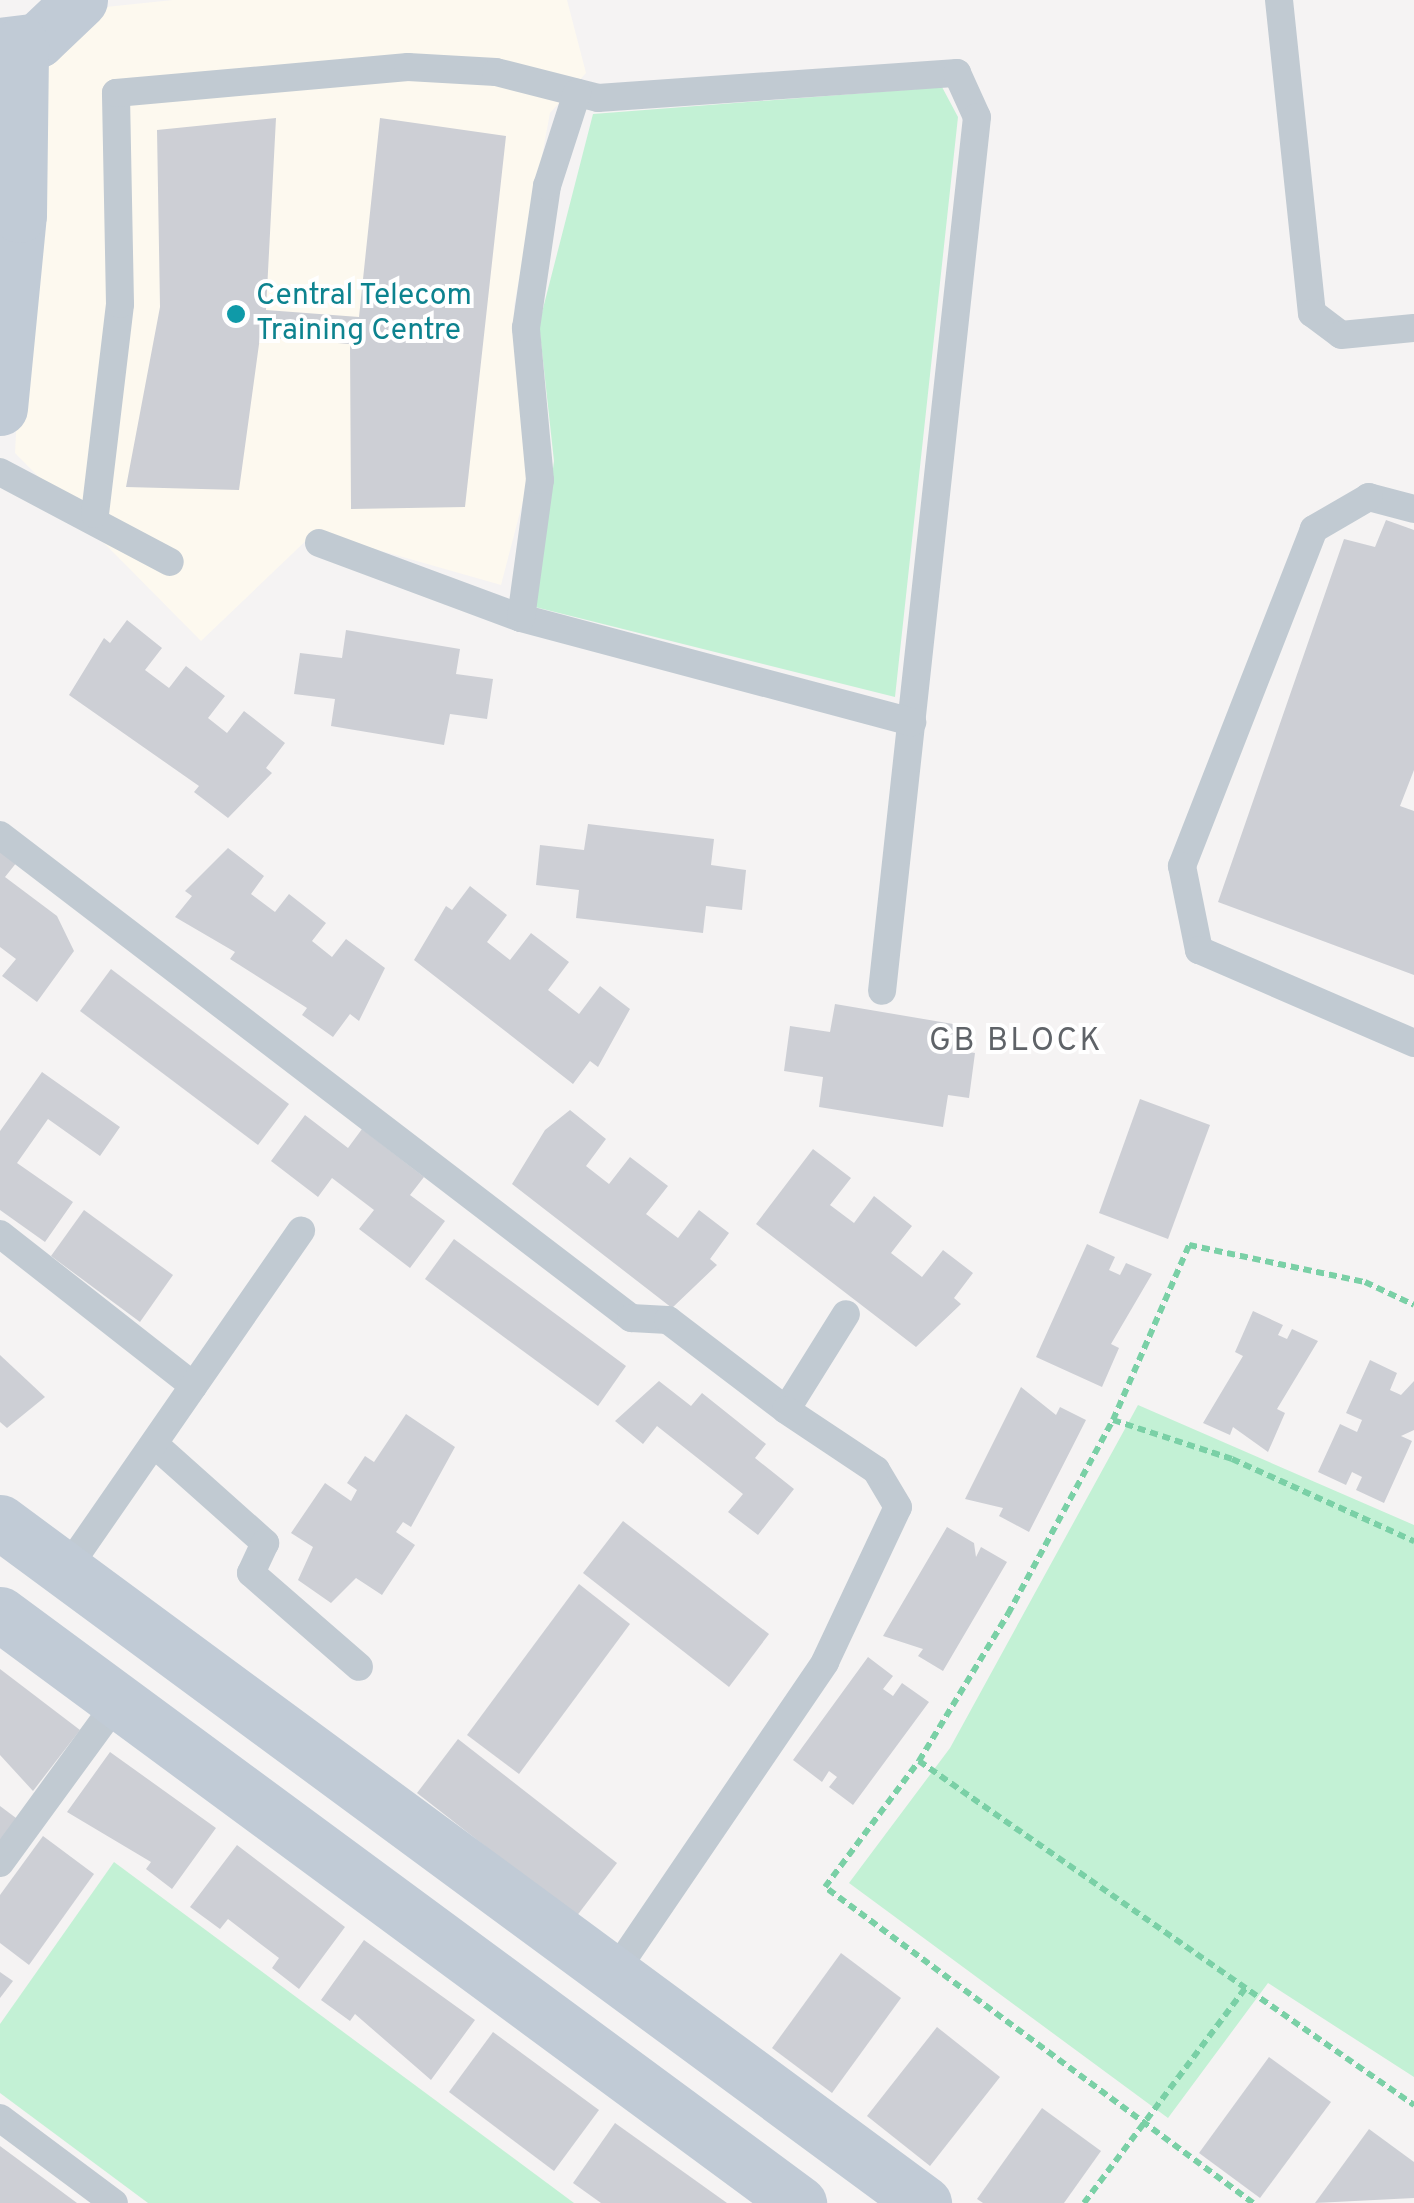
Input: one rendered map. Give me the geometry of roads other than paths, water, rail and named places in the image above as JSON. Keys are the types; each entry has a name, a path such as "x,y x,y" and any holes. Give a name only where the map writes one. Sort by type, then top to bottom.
{"street":[{"path":"0,408 20,215 10,44 70,18 80,0"},
{"path":"0,1522 924,2203"},
{"path":"0,1614 799,2203"},
{"path":"596,2053 625,1982"}],"lane":[{"path":"1279,0 1312,314 1342,335 1414,328"},
{"path":"95,514 120,304 116,93 408,67 496,72 577,93 957,73 977,117 882,991"},
{"path":"521,618 540,480 526,328 547,186 577,93"},
{"path":"0,472 95,514 170,562"},
{"path":"1414,509 1370,496 1314,529 1182,866 1198,950 1414,1043"},
{"path":"319,542 521,618 912,722"},
{"path":"0,835 631,1318 668,1320 786,1410 876,1470 898,1507 825,1662 625,1982"},
{"path":"66,1570 301,1230"},
{"path":"0,1234 194,1386"},
{"path":"786,1410 846,1314"},
{"path":"154,1444 265,1543 251,1573 359,1667"},
{"path":"0,1862 118,1702"},
{"path":"0,2118 114,2203"}],"place":[{"name":"Central Telecom Training Centre","path":"236,314"}],"district":[{"name":"GB BLOCK","path":"1016,1042"}]}
